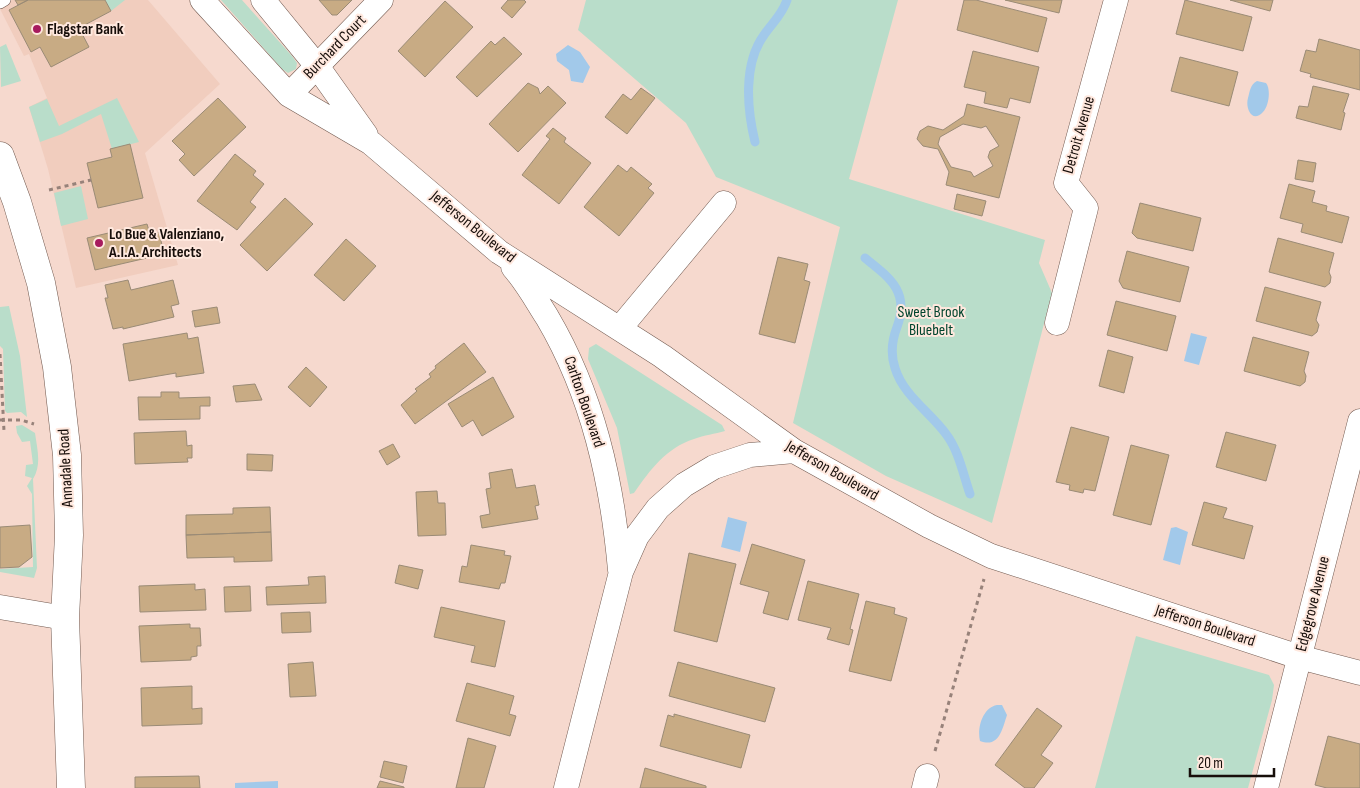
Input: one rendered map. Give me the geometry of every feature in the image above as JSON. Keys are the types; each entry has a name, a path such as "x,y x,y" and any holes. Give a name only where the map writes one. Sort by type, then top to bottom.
{"street":[{"name":"Jefferson Boulevard","path":"202,0 289,95 371,143 499,252 662,356 794,451 930,526 991,556 1299,657 1360,673"},
{"name":"Jefferson Boulevard","path":"263,0 317,66 371,143"},
{"name":"Burchard Court","path":"289,95 381,0"},
{"name":"Detroit Avenue","path":"1057,323 1086,208 1066,183 1116,0"},
{"name":"Annadale Road","path":"0,156 18,202 41,283 57,367 67,455 69,535 65,618 71,788"},
{"path":"620,328 724,202"},
{"name":"Carlton Boulevard","path":"499,252 525,281 567,352 589,406 606,469 616,522 621,572"},
{"name":"Edgegrove Avenue","path":"1266,788 1360,421"},
{"name":"Carlton Boulevard","path":"566,788 621,572 637,536 658,508 684,485 714,467 750,455 794,451"},
{"path":"0,607 65,618"}],"lane":[{"path":"0,2 5,0"}],"path":[{"path":"49,190 91,180"},
{"path":"0,354 1,420 4,431"},
{"path":"1,420 34,424"},
{"path":"926,782 991,556"}],"shaded area":[{"path":"0,0 148,0 220,84 145,153 178,265 76,288 48,169 29,107 47,98 29,54 24,56 0,9"}],"green space":[{"path":"105,0 125,0 111,11"},
{"path":"221,0 242,0 292,56 297,63 296,69 288,73 282,69"},
{"name":"Sweet Brook Bluebelt","path":"586,0 898,0 849,179 1045,240 1039,263 1052,293 992,523 886,476 793,423 840,227 716,177 686,123 578,30"},
{"path":"6,44 21,81 1,87 0,47"},
{"path":"117,98 139,142 112,149 101,114 62,134 40,142 29,107 47,99 59,126"},
{"path":"81,186 88,219 61,226 54,193"},
{"path":"9,306 20,356 27,417 21,412 7,413 5,411 3,349 0,346 0,307"},
{"path":"596,344 722,425 725,431 698,438 675,448 646,476 634,493 630,494 617,428 588,359 589,348"},
{"path":"22,425 35,433 38,456 36,474 33,479 37,568 34,578 0,572 0,569 33,567 32,494 27,486 32,478 25,476 26,465 33,464 30,441 22,442 17,433 16,426"},
{"path":"1136,636 1269,675 1274,685 1272,700 1248,788 1095,788"}],"water":[{"path":"568,45 580,52 590,67 583,83 571,81 569,70 557,61 556,54"},
{"path":"1257,81 1266,83 1269,93 1265,109 1256,116 1250,113 1247,102 1251,88"},
{"path":"1191,333 1207,337 1199,365 1184,361"},
{"path":"728,517 747,522 740,552 721,547"},
{"path":"1176,527 1188,532 1180,565 1163,560 1171,528"},
{"path":"997,705 1002,705 1007,715 1001,732 996,740 992,742 980,741 979,731 984,715 988,710"},
{"path":"278,781 278,788 235,788 235,783"}],"building":[{"path":"15,0 28,0 18,5"},
{"path":"28,0 105,0 111,11 79,28 89,47 51,67 40,47 31,52 9,10"},
{"path":"319,0 352,0 337,15 332,15"},
{"path":"508,0 524,0 526,2 512,18 501,8"},
{"path":"964,0 976,0 1047,18 1038,52 957,30"},
{"path":"1005,0 1062,0 1059,13"},
{"path":"1185,0 1252,17 1243,51 1176,34"},
{"path":"1230,0 1273,0 1270,11"},
{"path":"445,1 473,27 425,77 398,51"},
{"path":"504,37 522,54 477,97 456,77 491,41 495,45"},
{"path":"1319,39 1360,50 1360,90 1310,77 1311,74 1300,71 1306,50 1316,52"},
{"path":"973,51 1039,67 1030,103 1010,98 1007,108 984,103 986,92 964,87"},
{"path":"1180,57 1238,72 1229,106 1171,91"},
{"path":"528,83 538,88 540,94 548,86 566,103 518,152 489,124"},
{"path":"1313,86 1349,94 1343,112 1345,113 1341,130 1296,118 1299,106 1308,107"},
{"path":"641,88 655,98 627,134 605,117 623,94 631,100"},
{"path":"218,98 246,127 194,176 179,160 185,154 172,141"},
{"path":"967,104 1020,117 999,198 946,185 949,172 938,149 923,146 917,139 920,131 928,126 943,130 964,116","holes":["963,124 981,128 986,126 999,146 990,151 988,157 993,166 974,177 971,172 951,167 938,144 940,137"]},
{"path":"553,128 566,138 564,142 591,163 559,204 522,175 550,139 546,136"},
{"path":"130,144 143,198 98,208 87,163 112,157 110,149"},
{"path":"235,154 256,171 253,175 264,184 250,202 256,207 237,230 197,201"},
{"path":"1298,160 1316,163 1313,182 1295,179"},
{"path":"618,165 627,172 631,167 652,184 648,188 654,193 619,236 584,207"},
{"path":"1289,184 1315,191 1312,202 1327,206 1326,211 1349,217 1342,243 1301,232 1303,224 1280,218"},
{"path":"957,194 986,201 982,216 954,209"},
{"path":"285,198 313,224 267,271 240,245"},
{"path":"1140,203 1201,218 1193,251 1137,238 1132,233"},
{"path":"147,224 150,234 159,232 164,254 95,270 87,238"},
{"path":"1278,238 1334,253 1329,272 1331,277 1330,283 1325,287 1269,272"},
{"path":"346,239 376,266 344,301 314,275"},
{"path":"1127,251 1189,267 1180,302 1123,288 1119,281"},
{"path":"778,257 808,264 804,280 810,282 795,343 759,334"},
{"path":"128,280 131,290 173,280 179,304 171,306 174,317 123,329 123,327 113,329 105,298 108,298 105,285"},
{"path":"1265,287 1321,302 1316,320 1319,325 1317,332 1312,336 1256,321"},
{"path":"1116,301 1176,316 1167,351 1107,335"},
{"path":"217,307 220,323 195,327 192,311"},
{"path":"187,333 188,339 198,337 204,373 176,377 176,373 129,381 123,344"},
{"path":"1253,337 1309,352 1304,371 1306,376 1305,382 1300,386 1244,371"},
{"path":"464,343 486,372 415,424 401,405 417,391 415,389 431,377 429,374 436,368 435,366"},
{"path":"1108,350 1133,357 1124,393 1099,386"},
{"path":"306,367 327,387 310,407 288,387"},
{"path":"493,377 514,417 482,436 473,420 462,427 448,404"},
{"path":"255,384 262,400 236,402 233,386"},
{"path":"161,392 179,392 179,398 210,397 210,406 200,406 200,419 139,420 138,397 161,397"},
{"path":"1071,427 1109,437 1095,491 1084,489 1083,493 1069,490 1070,485 1056,482"},
{"path":"186,431 187,446 192,445 192,458 187,458 188,462 135,464 134,433"},
{"path":"1226,432 1276,445 1266,481 1216,467"},
{"path":"393,444 400,457 387,465 379,451"},
{"path":"1131,445 1169,455 1151,525 1113,515"},
{"path":"247,454 273,455 272,471 247,470"},
{"path":"512,469 516,488 535,485 539,505 535,506 538,519 482,528 480,516 490,514 486,489 491,488 489,473"},
{"path":"437,491 438,503 445,503 446,535 418,536 416,492"},
{"path":"1204,502 1227,508 1223,518 1253,526 1244,559 1192,545"},
{"path":"270,507 271,532 186,535 186,515 233,514 233,508"},
{"path":"30,525 32,557 19,567 0,568 0,527"},
{"path":"271,532 272,561 234,562 234,557 187,558 186,535"},
{"path":"752,544 805,560 788,620 763,613 769,592 740,584"},
{"path":"471,545 505,551 504,555 511,556 505,583 501,583 499,589 459,582 462,566 467,567"},
{"path":"689,553 736,564 717,642 674,631"},
{"path":"399,565 423,570 418,589 395,583"},
{"path":"325,576 326,603 267,605 266,587 309,585 308,577"},
{"path":"808,581 859,594 850,629 853,630 849,645 827,639 831,628 798,620"},
{"path":"195,584 195,590 205,589 206,610 140,612 139,586"},
{"path":"250,586 251,611 225,612 224,587"},
{"path":"866,601 895,608 894,614 907,618 891,681 849,671"},
{"path":"441,607 505,621 495,667 471,662 475,646 434,637"},
{"path":"310,612 311,632 282,633 281,613"},
{"path":"190,624 190,628 200,628 201,646 197,646 197,656 191,657 191,660 141,662 139,626"},
{"path":"313,662 316,696 290,697 288,664"},
{"path":"678,662 775,688 765,722 669,696"},
{"path":"467,683 514,696 509,714 516,716 510,736 456,721"},
{"path":"192,686 192,709 202,708 202,724 142,726 141,688"},
{"path":"1037,708 1062,726 1041,755 1053,763 1034,788 1025,788 995,765"},
{"path":"674,714 750,735 741,768 660,746 668,715 674,717"},
{"path":"1328,736 1360,744 1360,788 1327,788 1315,785"},
{"path":"468,738 496,746 484,788 456,788"},
{"path":"384,761 407,766 403,783 380,777"},
{"path":"645,768 706,786 706,788 640,788"},
{"path":"199,776 200,788 135,788 135,777"},
{"path":"380,781 404,787 404,788 377,788"}],"waterway":[{"path":"755,142 749,101 750,73 753,59 757,47 780,15 787,0"},
{"path":"865,258 890,279 899,295 901,304 900,315 892,347 893,362 899,378 910,395 940,426 950,441 957,455 970,494"}],"place":[{"name":"Flagstar Bank","path":"37,29"},
{"name":"Lo Bue & Valenziano, A.I.A. Architects","path":"99,243"}]}
